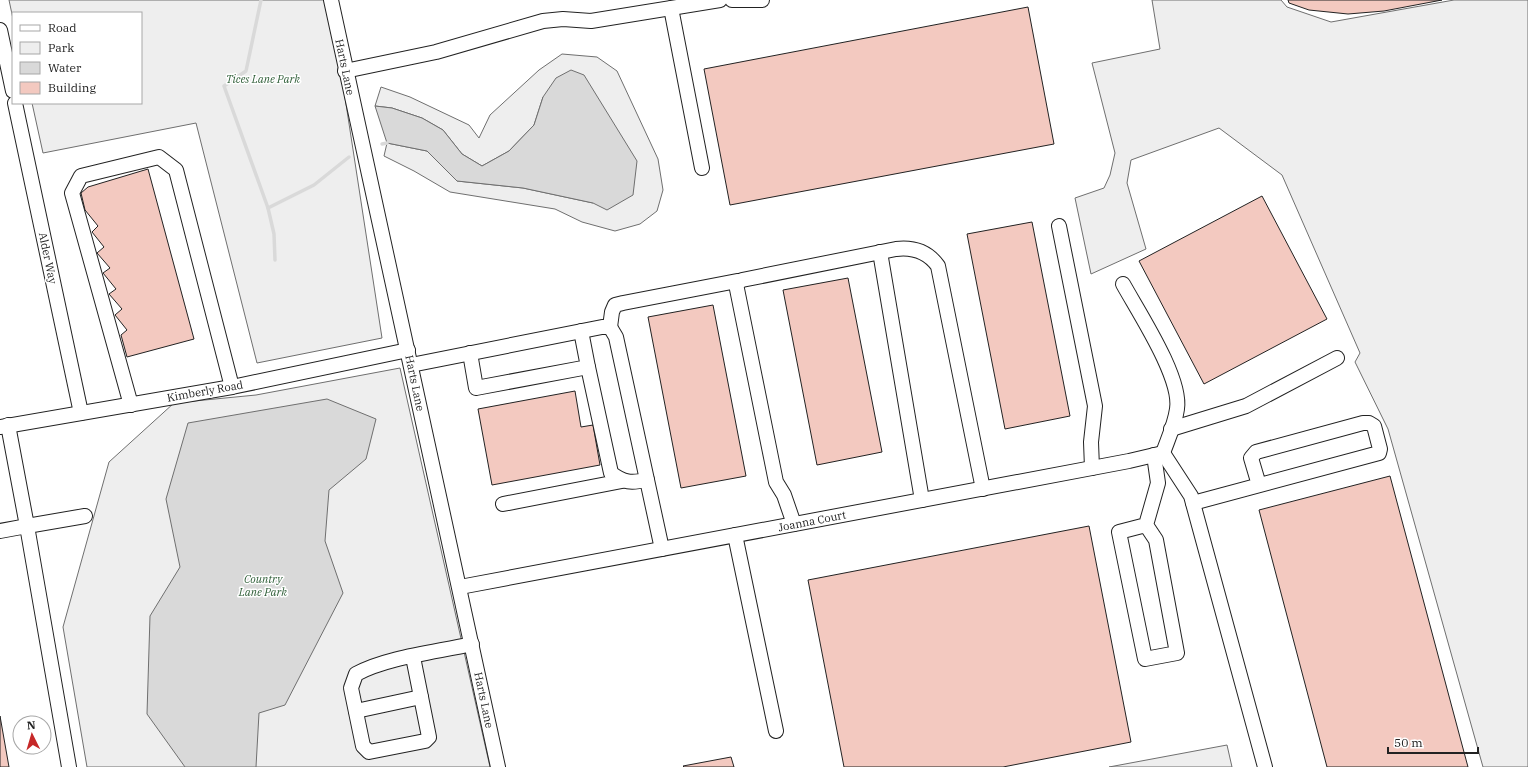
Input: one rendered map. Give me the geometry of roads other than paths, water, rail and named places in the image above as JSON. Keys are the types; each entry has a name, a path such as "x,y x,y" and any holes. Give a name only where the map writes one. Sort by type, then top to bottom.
{"street":[{"name":"Harts Lane","path":"331,0 345,71 408,350 498,767"},
{"path":"345,71 436,52 542,21 563,18 591,22 720,0"},
{"path":"732,0 762,0"},
{"path":"671,8 702,168"},
{"path":"0,30 12,86"},
{"name":"Alder Way","path":"16,104 82,413"},
{"path":"131,405 72,193 82,176 159,157 176,170 232,387"},
{"path":"1059,226 1095,406 1091,442 1092,468"},
{"path":"662,549 616,337 610,327 612,312 615,306 623,303 901,248 918,251 929,255 938,266 983,489"},
{"path":"880,252 922,500"},
{"path":"737,281 736,287 776,482 784,495 794,524"},
{"path":"1123,284 1171,371 1178,399 1178,408 1171,429 1158,454 1158,483 1146,525 1156,540 1177,653 1145,659 1119,532 1146,525"},
{"path":"411,364 602,327 610,327"},
{"path":"581,331 611,474 622,481 632,483 647,480"},
{"name":"Kimberly Road","path":"4,426 232,387 408,350"},
{"path":"470,353 476,388 588,367"},
{"path":"1171,429 1246,406 1337,358"},
{"path":"1193,503 1379,453 1380,449 1374,426 1369,423 1363,423 1256,452 1251,458 1259,485"},
{"path":"4,426 27,526 70,767"},
{"path":"1158,454 1191,496 1265,767"},
{"name":"Joanna Court","path":"460,587 983,489 1158,454"},
{"path":"503,504 622,481"},
{"path":"0,531 85,516"},
{"path":"735,535 776,730"},
{"path":"413,657 428,737 425,741 369,752 363,746 351,688 356,674 368,668 413,657 472,644"},
{"path":"356,711 421,697"}],"water":[{"path":"571,70 584,75 637,161 633,195 607,210 593,203 523,188 457,181 427,151 387,143 375,106 392,108 422,118 443,130 462,154 482,166 509,151 534,125 543,97 556,78"},
{"path":"327,399 376,419 366,459 329,490 325,541 343,593 285,705 259,713 256,767 185,767 147,714 150,616 180,567 166,499 188,423"}],"waterway":[{"path":"261,0 246,71 224,86 268,208 314,185 349,157"},
{"path":"382,144 387,143"},
{"path":"268,208 274,234 275,260"}],"park label":[{"name":"Tices Lane Park","path":"263,79"},
{"name":"Country Lane Park","path":"263,585"}]}
